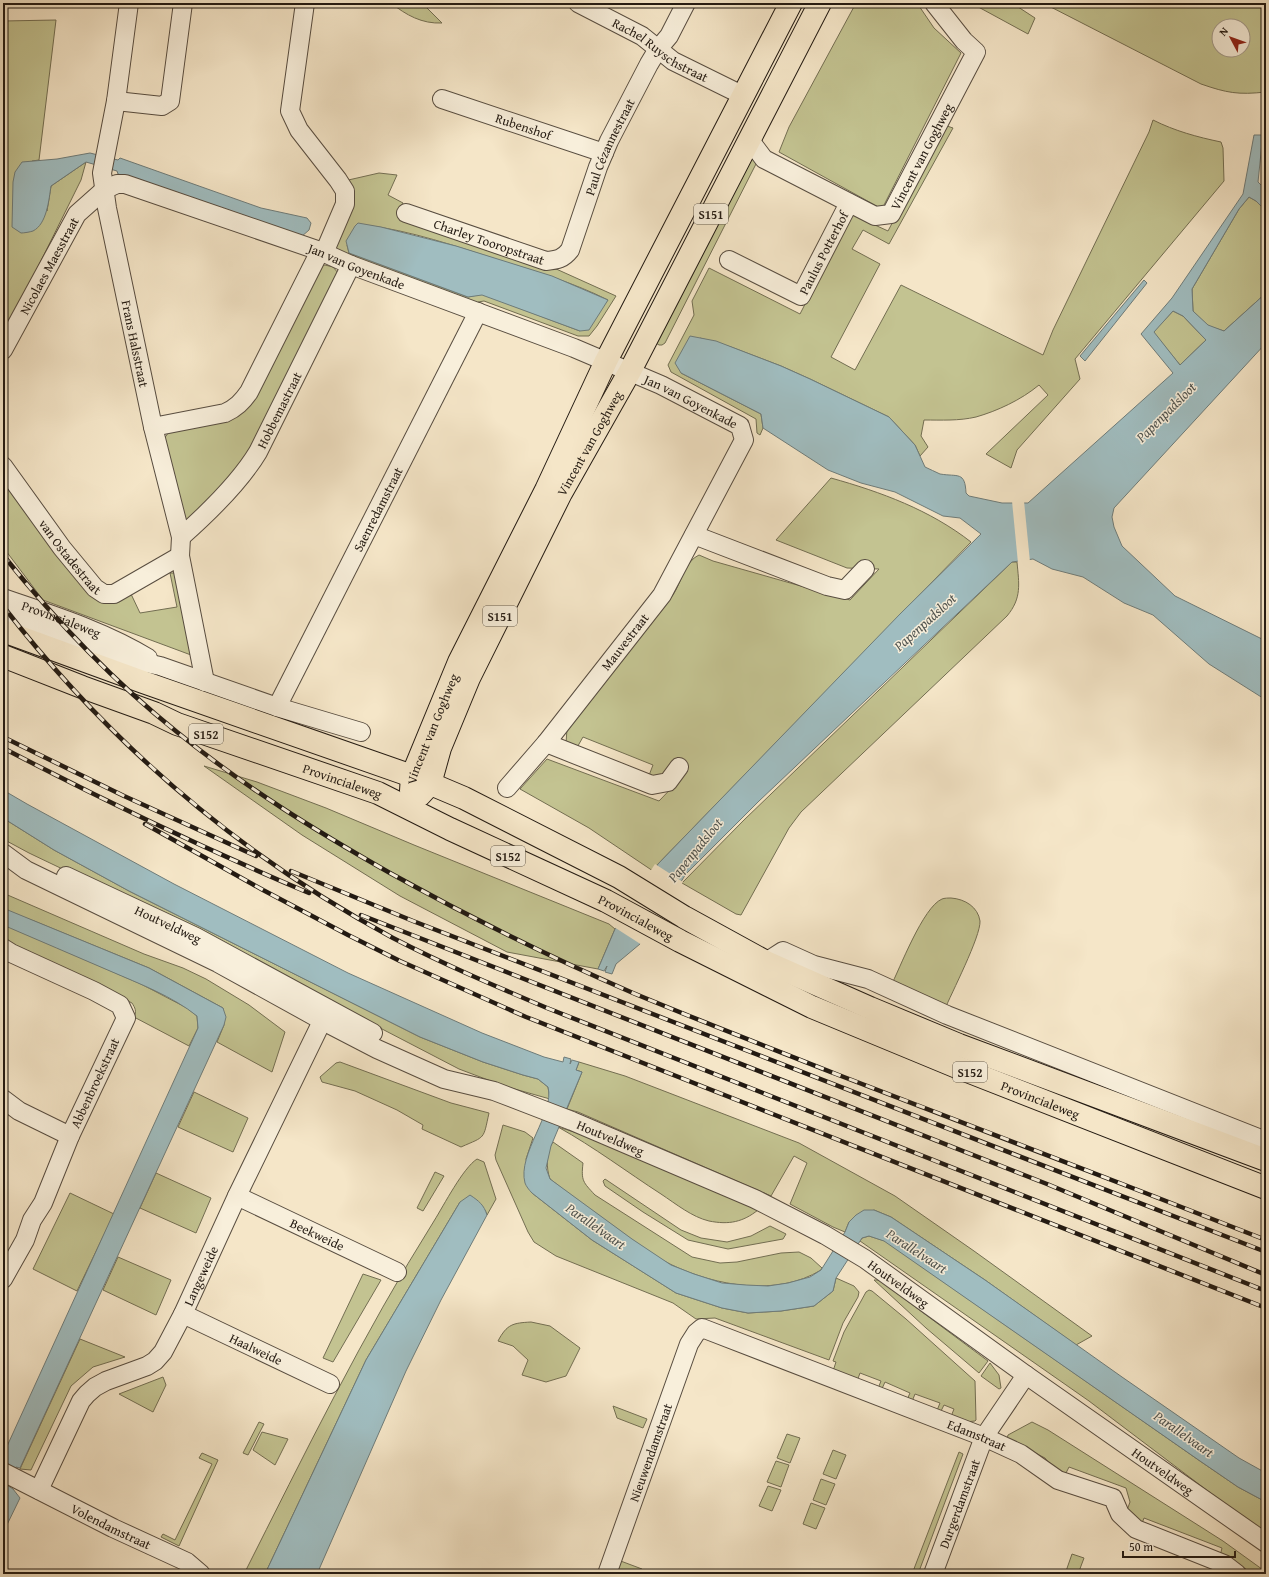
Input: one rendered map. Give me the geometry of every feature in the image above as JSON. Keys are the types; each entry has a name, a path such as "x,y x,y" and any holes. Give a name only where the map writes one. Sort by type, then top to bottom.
{"main road":[{"name":"Vincent van Goghweg","path":"410,808 421,780 458,662 546,490 606,361 791,3"},
{"name":"Vincent van Goghweg","path":"421,780 440,748 469,678 561,493 630,371 820,3"},
{"name":"Provincialeweg","path":"3,631 421,780 478,805 620,877 684,917 766,962 959,1045 1266,1160"},
{"name":"Provincialeweg","path":"3,656 154,713 177,724 378,793 450,829 606,901 680,941 812,1007 957,1067 1266,1188"}],"street":[{"name":"Frans Halsstraat","path":"129,3 116,101 106,151 103,181 107,208 153,427 181,537 180,556 205,682"},
{"path":"116,101 162,106 170,101 183,3"},
{"path":"153,427 226,413 243,401 322,252 345,204 345,191 299,130 290,111 305,3"},
{"name":"Rachel Ruyschstraat","path":"578,3 642,36 673,61 744,96"},
{"name":"Paul Cézannestraat","path":"570,250 604,153 649,64 658,49 669,36 686,3"},
{"name":"Vincent van Goghweg","path":"749,139 764,159 875,216 891,214 976,52 964,41 934,3"},
{"name":"Rubenshof","path":"442,100 604,153"},
{"name":"Jan van Goyenkade","path":"103,181 125,184 322,252 352,265 606,361"},
{"name":"Nicolaes Maesstraat","path":"3,350 74,218 103,181"},
{"name":"Paulus Potterhof","path":"729,260 801,296 849,203"},
{"name":"Charley Tooropstraat","path":"406,213 546,261 557,260 565,256 570,250"},
{"name":"Hobbemastraat","path":"181,537 197,523 250,466 352,265"},
{"name":"Saenredamstraat","path":"277,707 478,312"},
{"path":"606,361 630,371"},
{"name":"Jan van Goyenkade","path":"630,371 661,385 740,426 744,440"},
{"name":"Mauvestraat","path":"507,788 546,743 662,595 744,440"},
{"name":"van Ostadestraat","path":"3,466 62,548 95,588 104,594 114,594 180,556"},
{"path":"694,535 827,586 845,590 865,569"},
{"name":"Provincialeweg","path":"3,598 54,616 127,645 160,666"},
{"name":"Provincialeweg","path":"3,614 123,658 160,666 277,707 361,732"},
{"path":"546,743 652,785 668,782 679,767"},
{"name":"Houtveldweg","path":"3,850 31,859 196,937 326,1015 377,1049 444,1079 494,1091 572,1121 755,1199 825,1235 865,1259 1026,1375 1266,1543"},
{"name":"Houtveldweg","path":"3,853 26,870 326,1015"},
{"name":"Abbenbroekstraat","path":"3,948 120,1005 126,1018 70,1136 43,1203 32,1220 25,1240 3,1279"},
{"path":"766,962 783,951 814,965 868,979 947,1015 1266,1141"},
{"name":"Langeweide","path":"39,1490 81,1401 87,1394 95,1387 106,1381 147,1366 162,1352 183,1314 237,1196 326,1015"},
{"path":"3,1099 19,1112 70,1136"},
{"name":"Beekweide","path":"237,1196 397,1272"},
{"name":"Haalweide","path":"183,1314 330,1384"},
{"name":"Edamstraat","path":"696,1333 702,1328 984,1437 1021,1454 1058,1480 1113,1498 1120,1514 1136,1529 1224,1564 1237,1574"},
{"name":"Nieuwendamstraat","path":"607,1574 686,1351 696,1333"},
{"name":"Durgerdamstraat","path":"933,1574 984,1437 1026,1375"},
{"name":"Volendamstraat","path":"3,1472 113,1528 187,1562 201,1574"}],"green space":[{"path":"391,3 422,3 442,23 428,22 415,18"},
{"path":"856,3 917,3 934,28 961,53 882,209 779,152 789,127"},
{"path":"971,3 1012,3 1035,18 1028,34"},
{"path":"1043,3 1266,3 1266,92 1248,93 1218,89 1201,84"},
{"path":"56,20 39,160 32,161 47,211 51,186 86,162 81,180 28,287 4,331 3,21"},
{"path":"1153,120 1186,133 1221,142 1223,148 1224,181 1075,359 1080,379 1017,450 1011,468 986,454 1048,395 1039,385 1009,404 992,412 976,417 957,420 924,420 921,436 928,447 920,456 915,445 889,417 781,366 731,347 700,338 681,373 761,414 763,428 760,435 757,433 756,419 671,372 668,365 694,315 692,301 709,268 800,314 851,214 888,231 944,125 953,128 889,244 863,230 852,249 880,264 831,357 855,370 901,285 1043,355 1053,330 1149,132"},
{"path":"749,153 757,162 665,343 659,345 653,341"},
{"path":"379,173 397,175 388,195 403,203 398,217 554,268 616,296 589,336 578,336 484,301 478,302 477,305 335,253 336,232 344,181","holes":["364,225 381,227 434,240 529,269 569,283 608,300 580,331 482,294 468,297 349,253 347,245"]},
{"path":"1249,197 1256,201 1266,211 1266,293 1224,331 1208,326 1193,311 1192,289 1239,209"},
{"path":"325,265 333,267 339,274 253,452 188,523 184,520 163,440 169,432 230,419 320,266"},
{"path":"1173,311 1183,316 1206,340 1180,365 1153,332"},
{"path":"3,474 96,595 131,594 140,613 177,607 170,573 175,573 191,655 43,600 3,547"},
{"path":"831,478 868,489 922,511 939,520 971,542 658,864 653,871 589,828 520,789 547,759 659,801 688,771 675,760 658,781 648,778 653,765 583,737 575,751 566,743 567,729 673,595 690,562 699,555 713,561 850,600 879,569 847,568 776,540"},
{"path":"1012,562 1017,562 1018,590 1015,603 1007,616 801,812 789,828 741,915 736,914 682,883 744,820"},
{"path":"204,766 257,782 326,808 609,924 615,929 598,969 507,952 400,896 302,835"},
{"path":"3,818 54,850 129,891 420,1037 483,1062 538,1079 548,1087 550,1099 504,1086 459,1069 209,939 29,853 3,839"},
{"path":"3,893 144,954 183,968 206,979 249,1005 285,1032 272,1072 217,1042 224,1025 223,1008 149,968 34,921 3,910"},
{"path":"951,898 966,902 974,908 980,921 971,952 944,1011 890,988 927,913 942,899"},
{"path":"3,924 141,984 187,1008 197,1016 198,1028 189,1046 134,1017 135,1010 132,1003 3,939"},
{"path":"340,1062 451,1103 489,1113 484,1133 479,1139 461,1147 422,1129 423,1125 397,1110 355,1091 322,1082 320,1077 336,1063"},
{"path":"579,1062 625,1076 799,1143 895,1196 1092,1336 1076,1345 985,1280 891,1217 874,1210 849,1222 845,1232 790,1204 807,1163 794,1156 771,1196 578,1112 567,1109 582,1072 576,1070"},
{"path":"194,1092 248,1118 233,1152 178,1127"},
{"path":"503,1125 525,1132 533,1138 526,1159 532,1193 592,1240 676,1293 722,1308 748,1313 781,1311 814,1306 833,1291 836,1278 854,1286 859,1292 858,1297 843,1323 829,1360 715,1318 696,1319 673,1303 556,1256 534,1242 528,1232 496,1160 495,1155"},
{"path":"558,1127 584,1135 758,1210 735,1222 723,1223 703,1219 684,1210 597,1151"},
{"path":"553,1142 583,1163 582,1174 584,1181 595,1195 692,1257 720,1263 737,1262 781,1253 799,1252 811,1258 822,1268 821,1270 804,1278 785,1284 746,1286 708,1278 672,1265 644,1249 550,1179 547,1160 549,1150"},
{"path":"477,1159 484,1162 496,1199 487,1215 485,1210 460,1202 366,1360 265,1574 244,1574 335,1395 383,1307 454,1187 466,1170"},
{"path":"435,1172 444,1176 423,1211 417,1208"},
{"path":"156,1173 211,1198 196,1233 140,1208"},
{"path":"605,1179 681,1230 701,1238 727,1242 751,1236 770,1226 786,1234 783,1239 728,1249 688,1240 605,1186 603,1181"},
{"path":"70,1193 114,1214 77,1291 33,1269"},
{"path":"869,1236 885,1241 1200,1461 1238,1487 1266,1502 1266,1535 1089,1401 860,1241 862,1238"},
{"path":"118,1257 171,1280 156,1315 103,1290"},
{"path":"363,1274 381,1280 333,1362 323,1358"},
{"path":"874,1280 879,1280 988,1361 979,1373 926,1328"},
{"path":"869,1290 906,1319 975,1381 975,1421 965,1422 950,1419 954,1409 944,1405 939,1415 936,1413 940,1403 915,1394 911,1404 906,1402 910,1393 885,1382 880,1393 877,1391 881,1381 860,1373 856,1384 832,1374 836,1362 833,1361 844,1332 866,1292"},
{"path":"531,1322 550,1326 580,1348 566,1376 546,1382 522,1375 528,1360 513,1346 498,1341 504,1331 511,1326"},
{"path":"80,1339 125,1357 93,1367 71,1386 31,1470 20,1469"},
{"path":"990,1363 999,1375 1001,1388 999,1389 981,1376"},
{"path":"163,1377 166,1385 153,1412 119,1394"},
{"path":"613,1406 647,1419 643,1428 617,1418"},
{"path":"259,1422 264,1424 248,1455 243,1453"},
{"path":"1032,1422 1048,1430 1223,1541 1266,1572 1266,1574 1251,1573 1239,1564 1220,1556 1222,1548 1144,1518 1141,1526 1126,1513 1130,1502 1126,1488 1069,1467 1065,1475 1053,1468 1045,1458 1007,1439 1008,1435"},
{"path":"262,1432 288,1439 275,1465 253,1450"},
{"path":"787,1434 800,1438 790,1463 777,1458"},
{"path":"833,1450 846,1455 836,1479 823,1474"},
{"path":"959,1452 963,1454 918,1574 912,1574"},
{"path":"202,1453 218,1460 179,1546 161,1537 163,1534 175,1540 212,1464 199,1458"},
{"path":"776,1461 789,1465 781,1487 767,1482"},
{"path":"821,1479 835,1484 826,1505 813,1500"},
{"path":"768,1486 781,1490 772,1511 759,1506"},
{"path":"811,1503 825,1508 816,1529 803,1524"},
{"path":"1072,1554 1084,1558 1078,1574 1065,1574"},
{"path":"618,1560 642,1569 640,1574 618,1574 613,1572"}],"water":[{"name":"Papenpadsloot","path":"1254,135 1266,135 1266,142 1262,143 1258,182 1266,190 1266,211 1256,201 1249,197 1239,209 1192,289 1193,311 1208,325 1224,331 1266,293 1266,343 1114,508 1112,517 1114,527 1122,546 1175,596 1266,641 1266,700 1209,664 1153,615 1124,603 1083,577 1052,569 1033,559 1012,562 759,801 686,874 640,944 616,964 612,974 605,972 607,966 604,971 598,969 615,929 658,864 900,614 981,534 960,518 943,516 895,492 861,483 828,470 763,428 761,414 681,373 675,363 690,336 716,341 781,366 889,417 915,445 925,467 940,474 959,476 964,481 966,493 969,496 1002,503 1028,503 1173,373 1141,334 1172,298 1243,194","holes":["1173,311 1183,316 1206,340 1180,365 1154,332"]},
{"path":"90,153 118,160 120,158 261,208 307,218 311,223 309,230 301,237 118,174 117,171 86,162 51,186 46,211 38,228 33,231 21,233 12,227 13,182 15,172 22,162 57,159"},
{"path":"358,223 381,227 456,246 552,276 608,300 589,330 580,331 482,295 468,297 349,253 346,241"},
{"path":"1144,280 1147,283 1085,361 1080,356"},
{"name":"Parallelvaart","path":"3,790 174,884 348,973 482,1033 544,1057 563,1062 564,1057 571,1059 570,1064 572,1060 579,1062 576,1070 582,1072 551,1146 546,1168 550,1179 632,1239 671,1265 722,1283 768,1286 788,1283 810,1277 821,1270 845,1232 849,1222 864,1210 874,1210 891,1217 985,1280 1239,1458 1266,1473 1266,1502 1238,1487 884,1241 869,1236 862,1238 836,1278 833,1291 814,1306 781,1311 748,1313 722,1308 676,1293 592,1240 532,1193 527,1187 524,1172 526,1159 542,1121 549,1097 548,1087 538,1079 483,1062 420,1037 129,891 54,850 3,818"},
{"path":"3,908 149,968 223,1008 226,1017 224,1025 20,1468 16,1467 7,1485 13,1489 20,1498 3,1533 3,1467 6,1462 3,1460 3,1455 198,1028 197,1016 166,996 3,925"},
{"path":"470,1195 481,1204 487,1215 441,1300 406,1371 317,1574 265,1574 366,1360 460,1202"}],"pier":[{"path":"1012,501 1024,501 1030,562 1018,563"},
{"path":"655,864 683,882 642,945 614,927"}],"railway":[{"path":"3,555 43,603 85,648 130,692 177,732 228,771 280,807 390,873 510,936 633,993 836,1074 1266,1240"},
{"path":"3,606 44,656 87,704 133,750 181,793 231,833 283,871 337,906 393,938 450,966 547,1008 1266,1291"},
{"path":"3,737 124,796 256,856"},
{"path":"3,748 154,824 309,893"},
{"path":"145,824 263,890 348,935 400,961 526,1017 1266,1308"},
{"path":"291,871 413,921 1266,1252"},
{"path":"361,915 1047,1184 1266,1275"}]}
